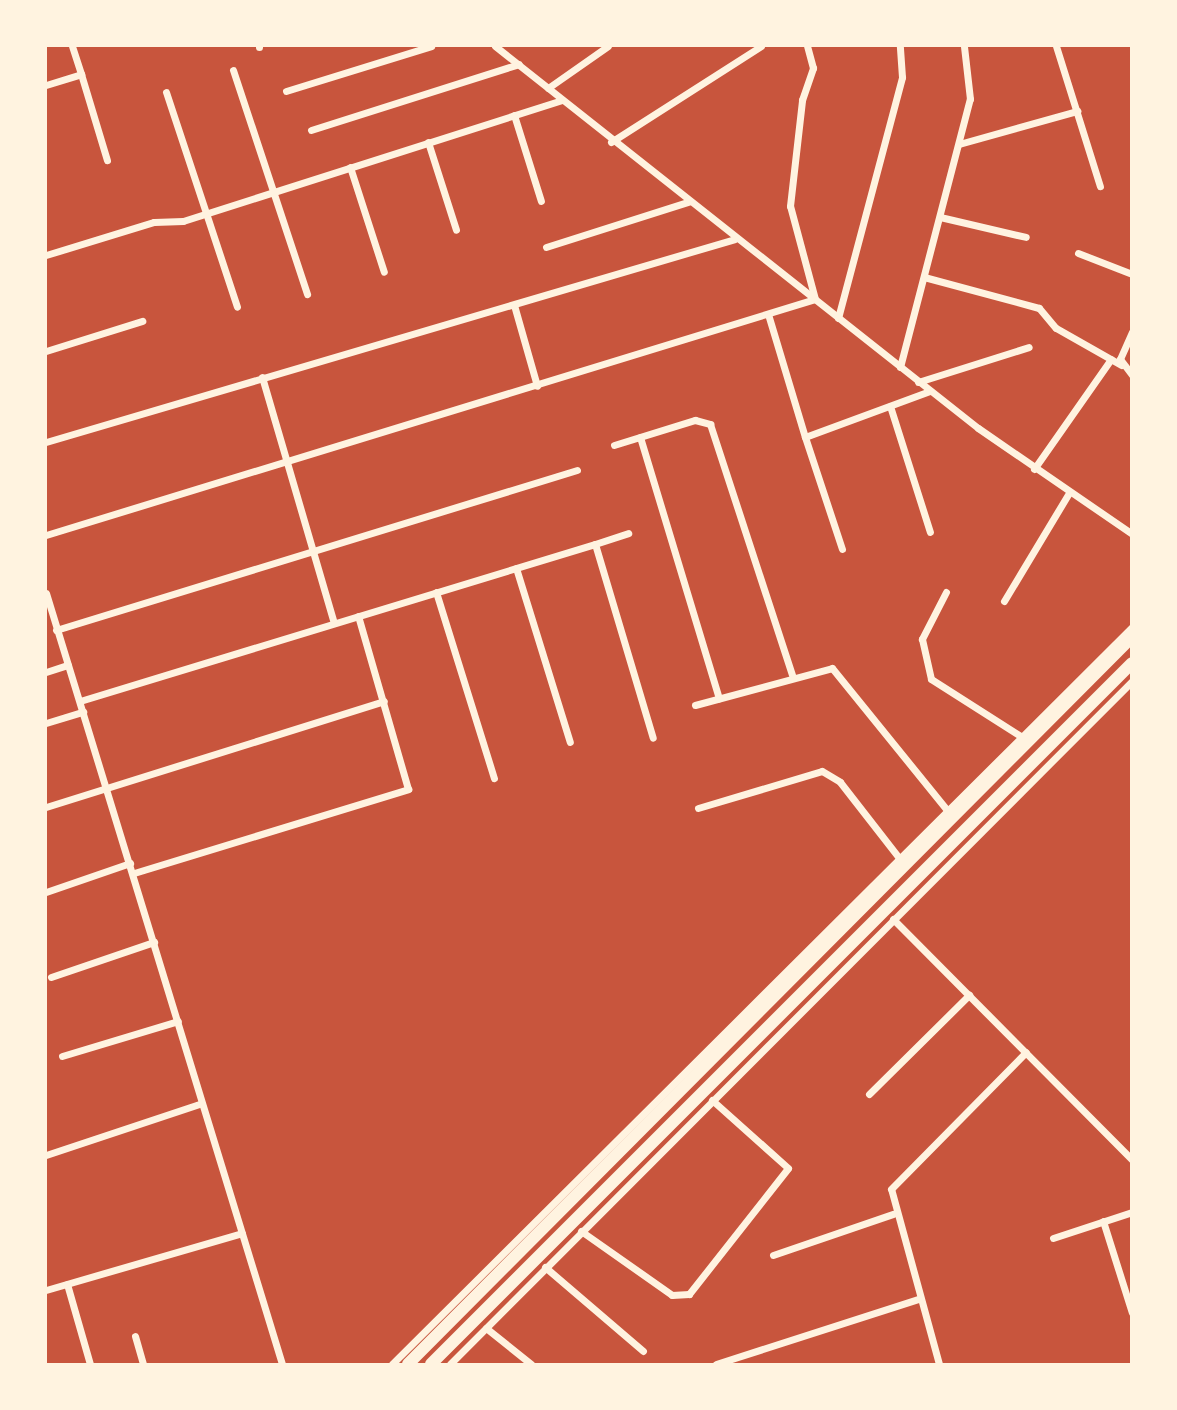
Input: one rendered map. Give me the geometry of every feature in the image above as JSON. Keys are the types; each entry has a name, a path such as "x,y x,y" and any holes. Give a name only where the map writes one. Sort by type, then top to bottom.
{"highway":[{"path":"408,1364 1132,637"},
{"path":"431,1364 889,914 1132,663"}],"street":[{"path":"72,46 107,160"},
{"path":"286,90 431,46"},
{"path":"495,46 611,142 918,382 1034,469 1132,534"},
{"path":"548,88 608,46"},
{"path":"611,142 761,46"},
{"path":"807,46 813,68 802,100 790,206 815,299"},
{"path":"838,318 902,77 901,46"},
{"path":"900,367 960,144 971,89 964,46"},
{"path":"1056,46 1100,186"},
{"path":"311,130 519,64"},
{"path":"233,69 307,294"},
{"path":"46,85 80,74"},
{"path":"166,92 237,307"},
{"path":"46,255 205,214 562,100"},
{"path":"960,144 1077,111"},
{"path":"513,115 541,201"},
{"path":"428,142 456,230"},
{"path":"350,167 384,272"},
{"path":"546,247 688,202"},
{"path":"940,217 1026,237"},
{"path":"46,442 735,239"},
{"path":"1078,253 1132,274"},
{"path":"924,276 1039,308 1056,328 1121,365 1132,375"},
{"path":"46,535 815,299"},
{"path":"514,305 537,386"},
{"path":"768,314 842,550"},
{"path":"46,351 142,321"},
{"path":"1121,365 1132,332"},
{"path":"918,382 1029,347"},
{"path":"1034,469 1111,359"},
{"path":"262,377 334,623"},
{"path":"805,437 930,391"},
{"path":"890,406 930,532"},
{"path":"614,445 695,420 715,432 792,675"},
{"path":"640,437 719,698"},
{"path":"56,630 577,470"},
{"path":"1004,601 1069,493"},
{"path":"80,701 628,533"},
{"path":"595,544 653,738"},
{"path":"516,568 570,742"},
{"path":"436,592 494,778"},
{"path":"946,592 921,642 931,679 1022,737"},
{"path":"46,593 131,863 282,1364"},
{"path":"134,873 405,791 409,783 358,616"},
{"path":"392,1364 1132,627"},
{"path":"46,672 68,665"},
{"path":"695,705 825,666 837,671 948,811"},
{"path":"450,1364 712,1100 889,914 1132,681"},
{"path":"46,807 384,701"},
{"path":"46,723 83,712"},
{"path":"698,808 822,771 840,782 900,859"},
{"path":"46,892 131,863"},
{"path":"889,914 1132,1160"},
{"path":"51,976 154,942"},
{"path":"869,1094 969,995"},
{"path":"62,1056 178,1021"},
{"path":"939,1364 893,1214 892,1185 1026,1052"},
{"path":"581,1231 672,1295 689,1294 788,1168 712,1100"},
{"path":"46,1155 202,1103"},
{"path":"1053,1238 1132,1212"},
{"path":"773,1255 893,1214"},
{"path":"1103,1221 1132,1313"},
{"path":"46,1290 242,1233"},
{"path":"545,1267 643,1350"},
{"path":"67,1284 90,1364"},
{"path":"716,1364 918,1298"},
{"path":"486,1328 531,1364"},
{"path":"135,1336 143,1364"}]}
